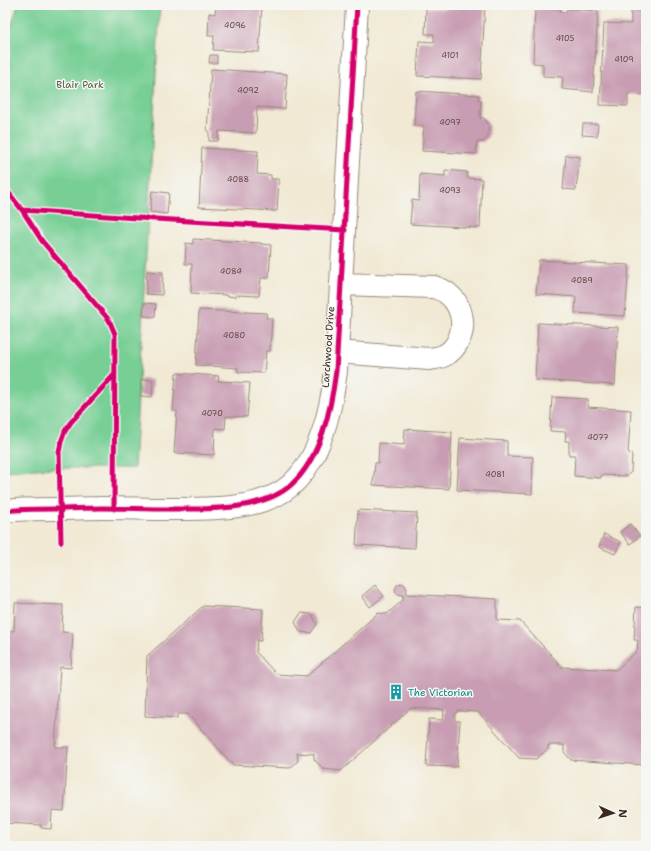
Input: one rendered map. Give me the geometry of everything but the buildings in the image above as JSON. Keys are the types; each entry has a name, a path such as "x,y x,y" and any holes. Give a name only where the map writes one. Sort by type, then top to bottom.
{"street":[{"name":"Larchwood Drive","path":"5,511 102,508 213,509 255,503 270,498 291,486 308,465 324,432 330,412 336,378 358,5"},
{"name":"Larchwood Drive","path":"337,352 429,359 436,358 444,356 454,348 461,335 463,326 462,316 454,300 448,293 434,287 341,284"}],"green space":[{"name":"Blair Park","path":"18,5 160,5 134,468 50,468 5,471 5,42"}],"cycle path":[{"path":"5,511 29,509 200,509 233,507 265,500 291,485 301,474 310,461 323,432 331,401 336,371 357,5"},
{"path":"5,188 22,210 345,230"},
{"path":"22,210 42,241 109,320 115,334 114,509"},
{"path":"61,542 59,452 61,442 65,431 71,422 115,374"}],"place":[{"name":"The Victorian","path":"396,692"}]}
